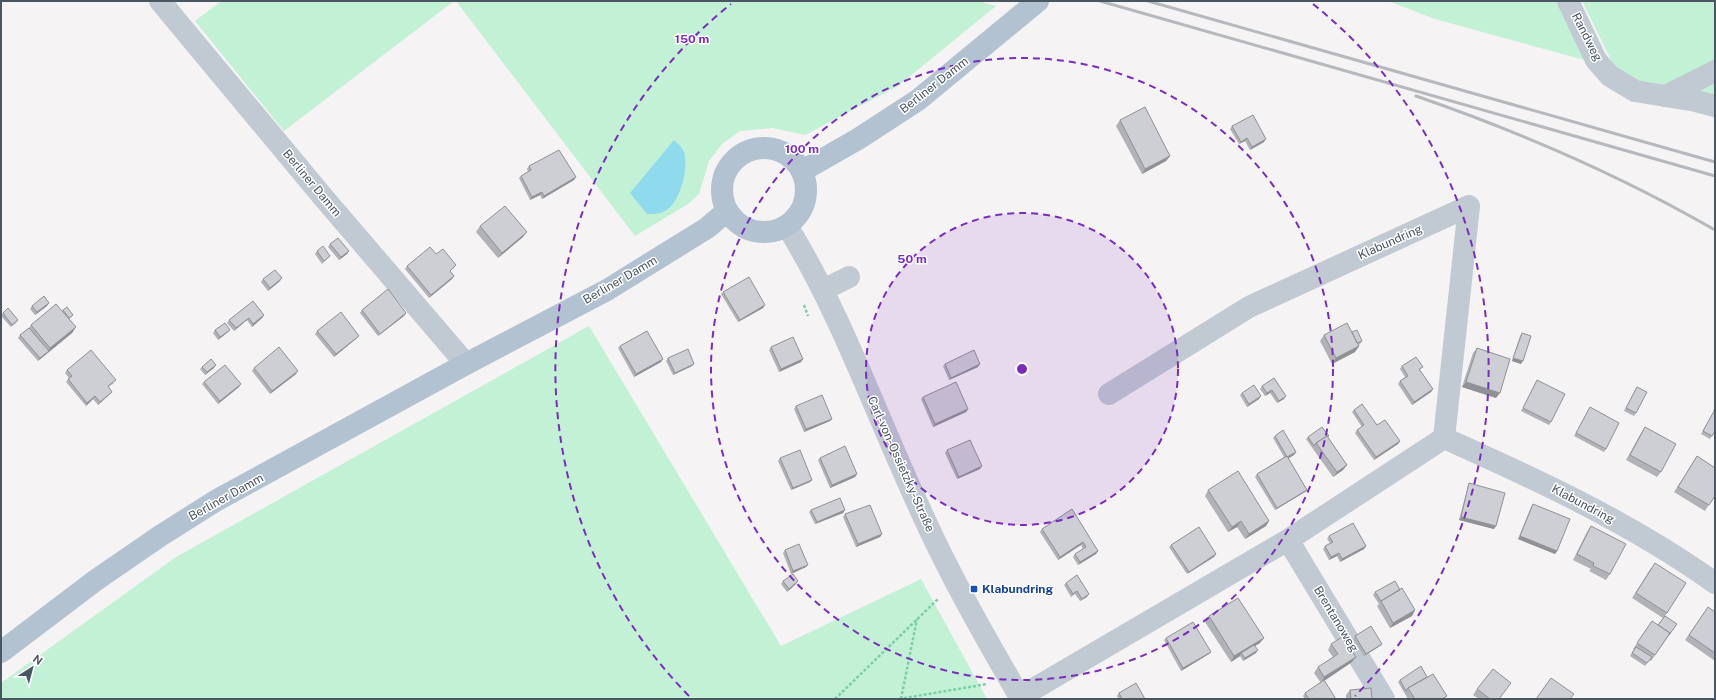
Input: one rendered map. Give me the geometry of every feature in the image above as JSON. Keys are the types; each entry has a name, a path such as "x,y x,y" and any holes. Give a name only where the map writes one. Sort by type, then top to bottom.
{"main road":[{"name":"Berliner Damm","path":"802,171 858,139 918,100 1038,1"},
{"path":"770,148 782,151 794,160 802,171 807,189 806,198 803,208 796,219 787,226 775,232 754,232 734,221 727,211 723,199 724,178 728,168 739,156 752,150 770,148"},
{"name":"Berliner Damm","path":"1,652 103,576 160,536 216,500 466,364 607,290 707,228 727,211"}],"street":[{"name":"Berliner Damm","path":"160,1 466,364"},
{"name":"Randweg","path":"1568,1 1596,60 1610,76 1635,91 1715,106"},
{"path":"1665,96 1715,71"},
{"name":"Klabundring","path":"1109,394 1249,307 1469,206 1444,438 1525,474 1601,512 1691,566 1715,583"},
{"name":"Carl-von-Ossietzky-Straße","path":"787,226 823,290 920,510 1020,698"},
{"path":"823,290 849,277"},
{"path":"1020,698 1288,540 1444,438"},
{"name":"Brentanoweg","path":"1288,540 1384,699"}],"path":[{"path":"835,699 938,599"},
{"path":"918,619 900,699 986,684"}],"green space":[{"path":"221,1 454,1 284,131 195,21"},
{"path":"456,1 978,1 996,6 898,86 805,135 772,128 740,131 722,144 709,161 699,194 688,204 635,236"},
{"path":"1388,1 1562,1 1592,62 1435,19"},
{"path":"1582,1 1715,1 1715,101 1657,90 1616,70"},
{"path":"589,326 781,646 921,579 987,699 1,699 1,683 176,557"}],"water":[{"path":"674,140 683,150 685,158 685,174 680,191 673,204 668,209 660,213 647,214 630,193"}],"building":[{"path":"1145,107 1170,156 1145,169 1120,120"},
{"path":"1253,115 1266,139 1252,147 1247,138 1241,142 1232,126"},
{"path":"559,150 576,177 544,196 542,192 532,197 521,176 531,170 529,166"},
{"path":"505,206 527,232 502,253 480,226"},
{"path":"338,238 349,251 341,257 330,244"},
{"path":"323,246 330,256 324,261 317,251"},
{"path":"430,247 436,254 443,249 456,265 450,271 454,276 431,295 407,266"},
{"path":"275,270 282,278 270,288 263,279"},
{"path":"749,277 765,305 740,320 723,292"},
{"path":"388,289 406,313 380,334 362,310"},
{"path":"44,296 49,303 37,312 32,306"},
{"path":"253,301 264,315 253,324 249,318 236,328 229,320"},
{"path":"56,304 76,327 50,348 31,325"},
{"path":"67,307 73,315 69,318 63,310"},
{"path":"8,308 18,320 12,325 3,313"},
{"path":"341,312 359,336 336,354 317,331"},
{"path":"225,323 230,330 220,337 215,330"},
{"path":"1347,323 1359,346 1336,358 1324,335"},
{"path":"29,328 49,351 40,358 20,335"},
{"path":"1357,330 1362,341 1357,343 1352,332"},
{"path":"647,331 663,359 636,374 620,346"},
{"path":"1522,333 1531,336 1523,361 1513,358"},
{"path":"793,337 803,359 781,369 771,347"},
{"path":"279,347 298,371 272,391 254,368"},
{"path":"1477,348 1510,359 1500,393 1466,382"},
{"path":"688,349 694,364 675,373 668,358"},
{"path":"91,350 116,380 108,386 112,392 100,402 95,396 87,403 68,379 72,376 67,370"},
{"path":"974,350 980,364 951,378 945,364"},
{"path":"1416,357 1423,367 1419,369 1433,389 1414,402 1400,381 1408,376 1402,366"},
{"path":"211,359 216,365 207,372 202,367"},
{"path":"225,365 241,384 220,401 204,382"},
{"path":"1274,378 1286,396 1279,401 1272,390 1267,393 1262,386"},
{"path":"1537,380 1565,394 1551,422 1523,408"},
{"path":"956,382 968,409 935,424 923,397"},
{"path":"1254,385 1261,396 1249,404 1242,393"},
{"path":"1637,387 1647,392 1636,413 1626,408"},
{"path":"822,395 832,419 806,429 796,406"},
{"path":"1362,404 1377,425 1385,420 1400,441 1376,457 1357,430 1364,425 1354,410"},
{"path":"1590,407 1619,423 1606,449 1576,433"},
{"path":"1714,411 1715,431 1712,436 1703,431"},
{"path":"1322,427 1329,436 1316,443 1314,446 1308,437"},
{"path":"1645,427 1676,444 1661,472 1630,455"},
{"path":"1283,430 1296,452 1287,457 1275,436"},
{"path":"1327,436 1347,465 1337,472 1316,443"},
{"path":"970,440 982,466 959,477 947,450"},
{"path":"845,446 857,474 832,485 820,458"},
{"path":"800,450 812,480 793,488 780,458"},
{"path":"1287,456 1307,490 1277,508 1257,474"},
{"path":"1697,456 1715,468 1715,496 1709,505 1678,487"},
{"path":"1238,471 1269,521 1249,534 1241,521 1232,527 1208,490"},
{"path":"1469,483 1505,493 1496,526 1461,517"},
{"path":"840,498 845,510 817,522 811,510"},
{"path":"1533,504 1570,519 1557,551 1520,536"},
{"path":"870,505 882,534 858,544 845,514"},
{"path":"1072,509 1098,551 1080,562 1075,554 1086,547 1083,542 1060,557 1042,529"},
{"path":"1353,523 1366,546 1342,559 1339,553 1331,557 1325,546 1333,542 1329,536"},
{"path":"1591,526 1626,544 1610,574 1593,566 1594,563 1577,554"},
{"path":"1199,527 1216,554 1189,572 1171,545"},
{"path":"799,544 808,565 793,571 785,550"},
{"path":"1655,563 1686,583 1667,613 1636,593"},
{"path":"793,574 798,581 789,589 783,581"},
{"path":"1077,575 1089,594 1082,599 1077,591 1073,594 1066,583"},
{"path":"1395,581 1400,590 1381,601 1375,592"},
{"path":"1402,588 1415,610 1393,623 1381,601"},
{"path":"1238,598 1264,638 1234,656 1209,616"},
{"path":"1708,607 1715,612 1715,653 1689,635"},
{"path":"1665,616 1677,624 1669,635 1670,633 1658,625"},
{"path":"1652,621 1670,633 1655,655 1637,643"},
{"path":"1193,622 1211,652 1183,668 1166,638"},
{"path":"1371,626 1382,644 1366,654 1355,636"},
{"path":"1342,637 1356,657 1324,677 1318,667 1338,654 1331,644"},
{"path":"1254,645 1258,650 1245,658 1241,653"},
{"path":"1636,647 1652,657 1647,663 1632,653"},
{"path":"1421,666 1427,677 1408,688 1406,691 1400,680"},
{"path":"1493,669 1511,683 1499,699 1490,699 1477,689"},
{"path":"1433,674 1447,696 1442,699 1415,699 1408,688"},
{"path":"1551,678 1574,694 1570,699 1536,699"},
{"path":"1324,680 1336,699 1309,699 1305,693"},
{"path":"1136,683 1145,699 1122,699 1119,693"},
{"path":"1371,688 1372,699 1351,699 1350,690"}],"railway":[{"path":"1100,1 1715,176"},
{"path":"1148,1 1715,162"},
{"path":"1416,96 1493,124 1569,156 1643,191 1715,230"}],"place":[{"name":"Klabundring","path":"974,589"}]}
